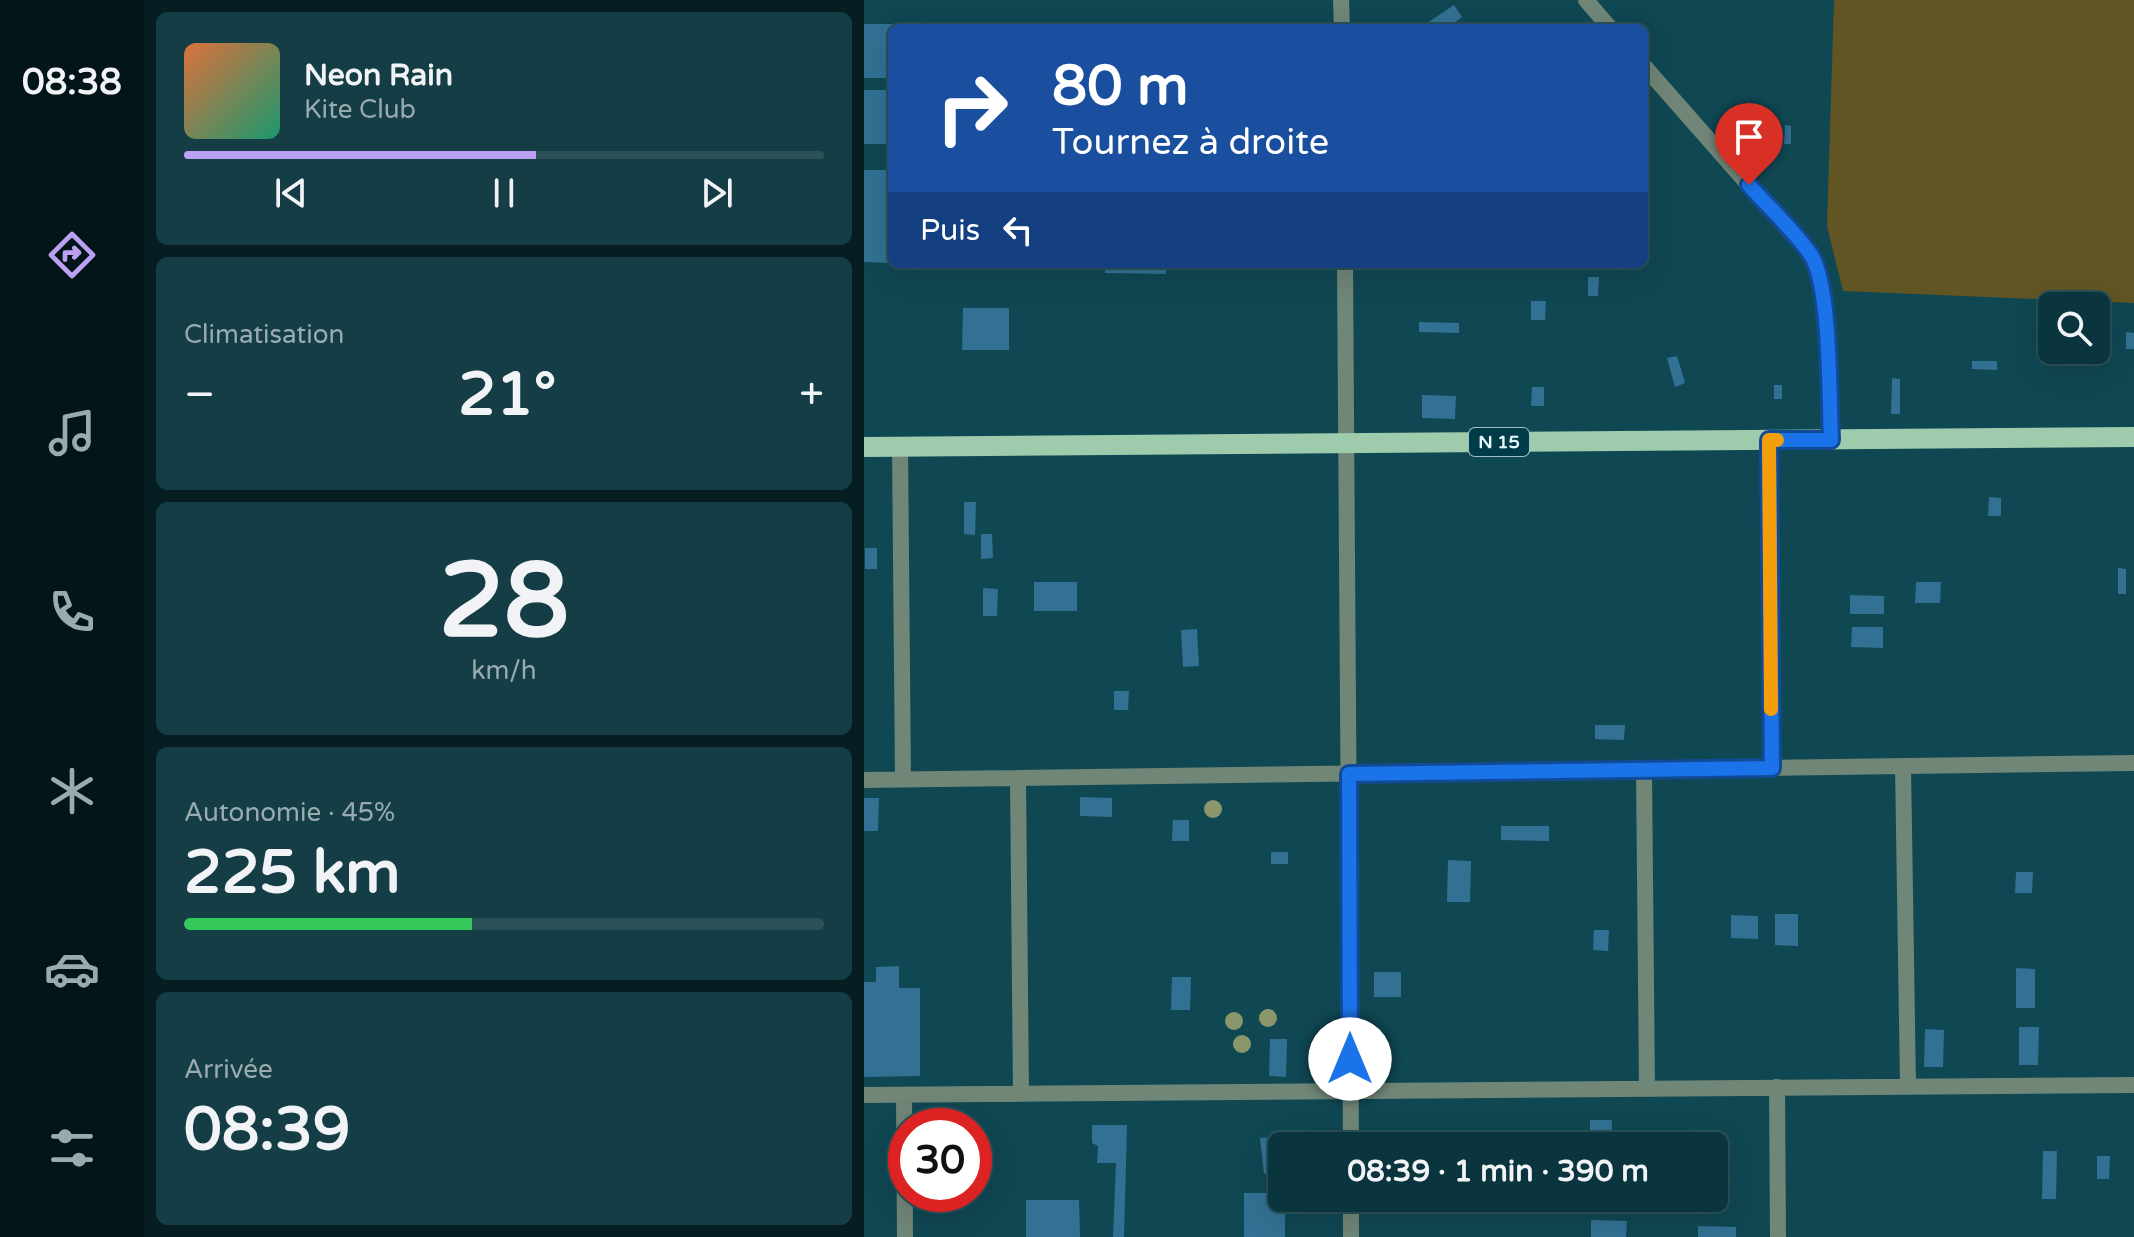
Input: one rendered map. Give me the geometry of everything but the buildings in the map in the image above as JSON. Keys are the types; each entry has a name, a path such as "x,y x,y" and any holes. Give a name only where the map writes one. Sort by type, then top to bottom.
{"main road":[{"name":"N 15","path":"864,447 2134,437"}],"street":[{"path":"1341,0 1342,24"},
{"path":"1586,0 1607,24"},
{"path":"1648,71 1812,257 1820,280 1825,315 1831,440"},
{"path":"1345,268 1351,1132"},
{"path":"1769,440 1772,768"},
{"path":"900,446 903,779"},
{"path":"864,780 2134,763"},
{"path":"1903,766 1908,1086"},
{"path":"1644,770 1647,1089"},
{"path":"1018,778 1021,1094"},
{"path":"864,1095 2134,1085"},
{"path":"1777,1087 1778,1237"},
{"path":"904,1095 905,1237"},
{"path":"1351,1212 1351,1237"}],"shaded area":[{"path":"1834,0 2134,0 2134,303 2110,302 2110,292 2038,292 2038,299 1843,291 1827,226"}],"slow traffic":[{"path":"1771,709 1769,440 1777,440"}],"route":[{"path":"1350,1059 1349,774 1772,768 1769,440 1831,440 1825,315 1820,280 1812,257 1749,185"}]}
